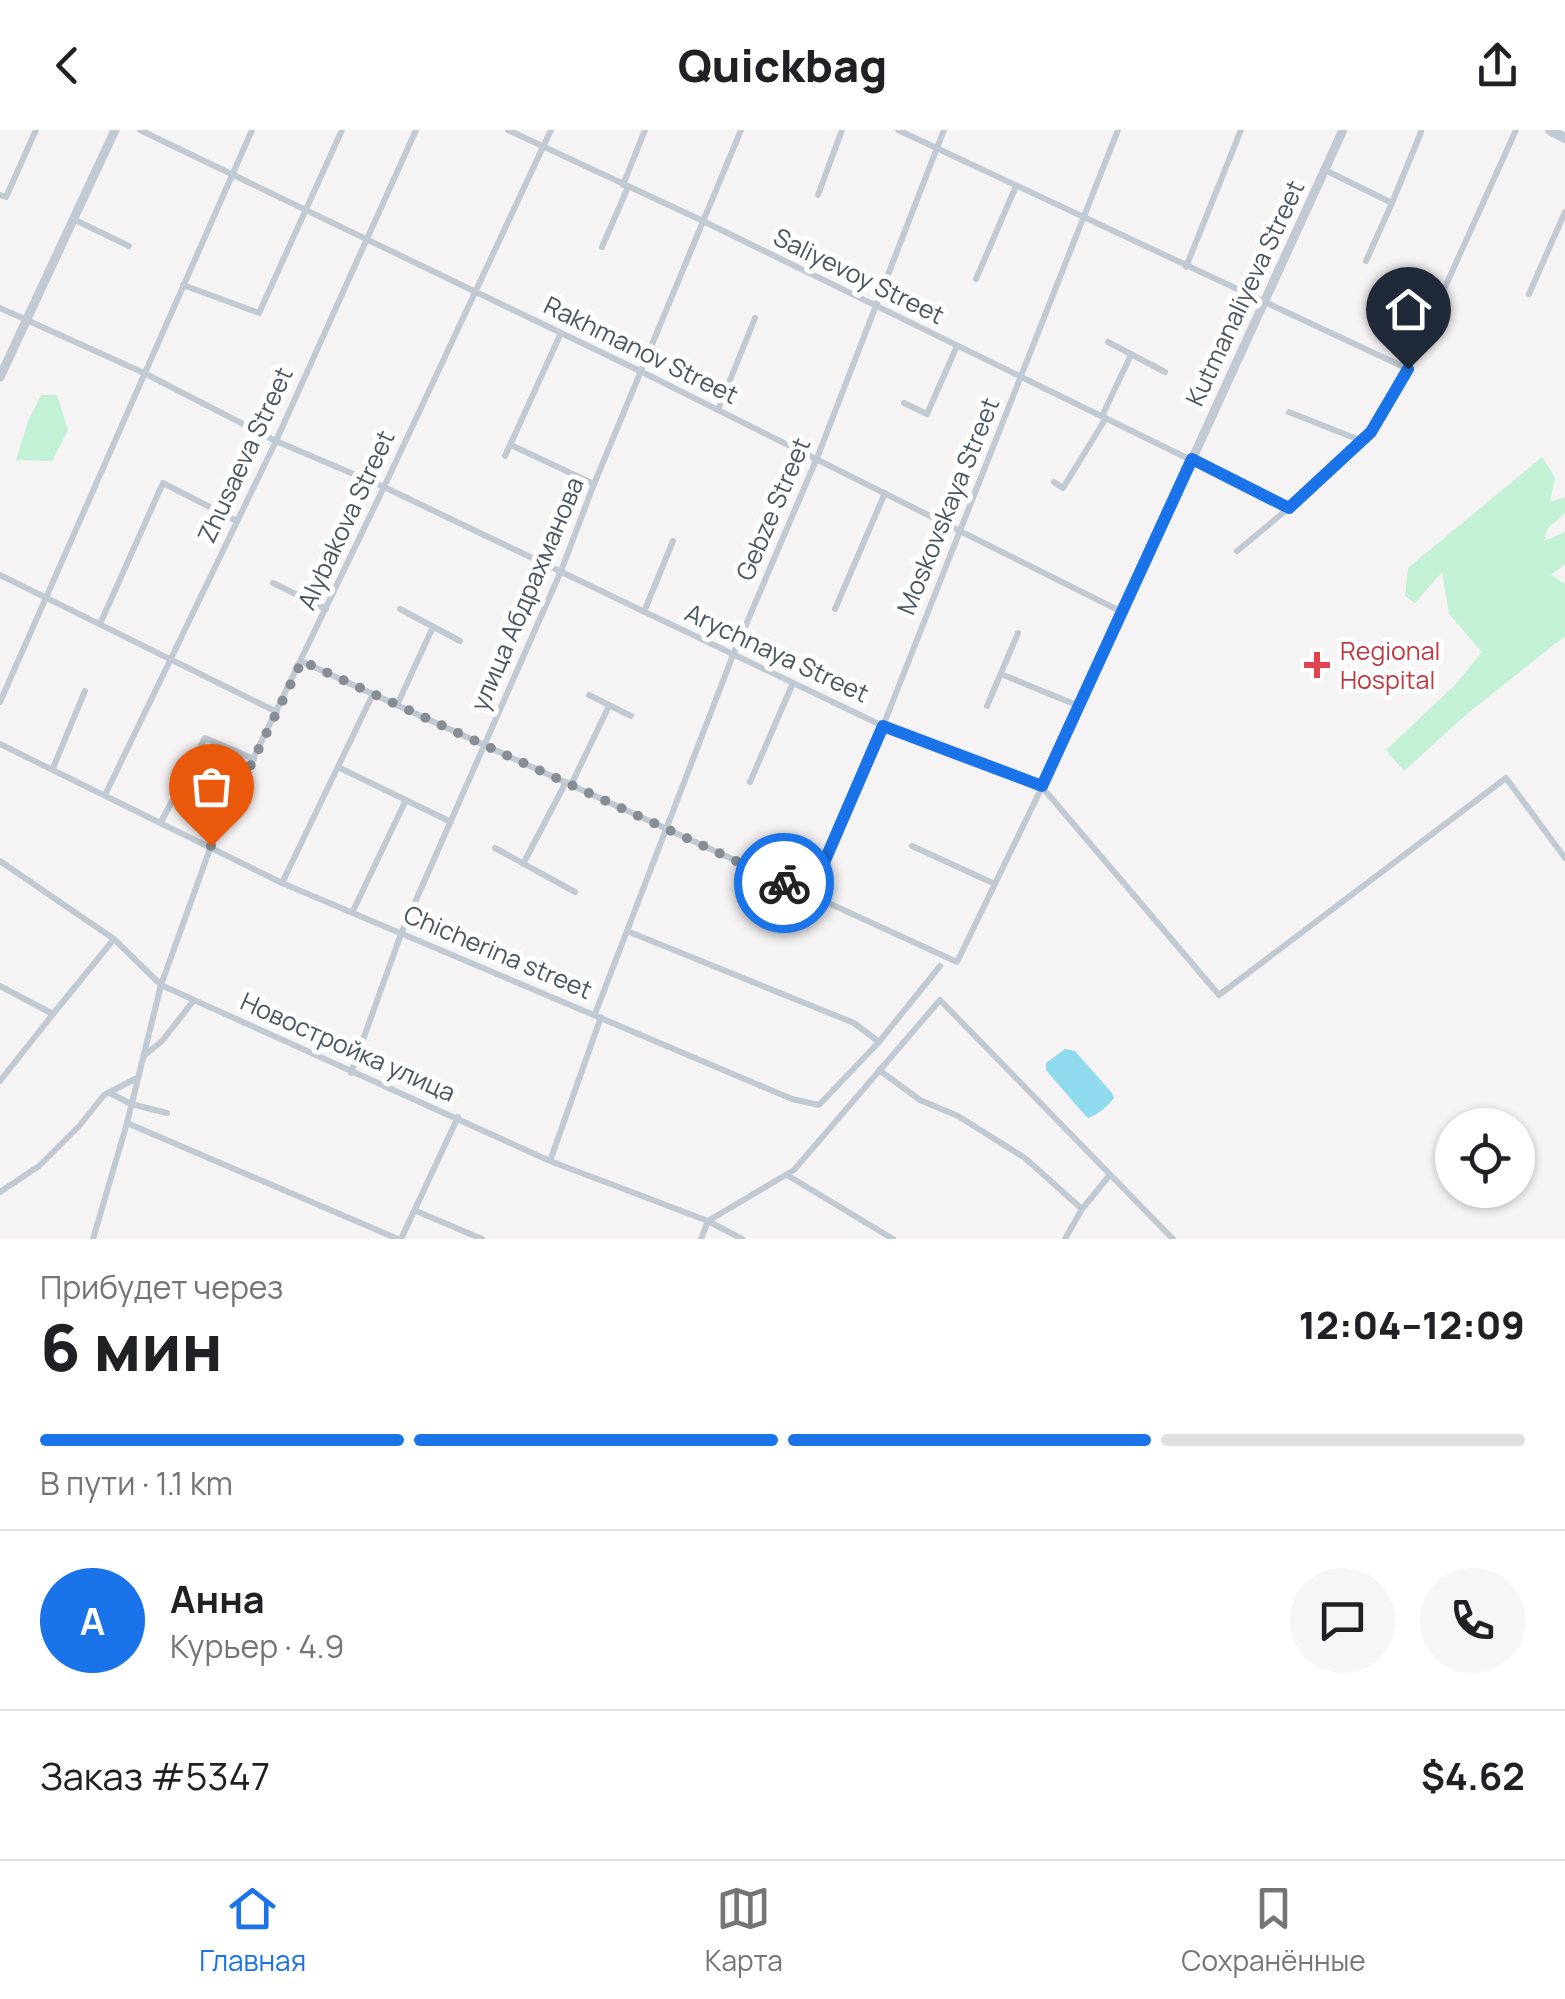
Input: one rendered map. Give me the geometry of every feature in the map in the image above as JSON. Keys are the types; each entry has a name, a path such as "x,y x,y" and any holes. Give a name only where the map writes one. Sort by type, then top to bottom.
{"main road":[{"path":"1550,130 1565,138"}],"street":[{"path":"0,195 6,198 36,130"},
{"path":"0,377 114,130"},
{"name":"Rakhmanov Street","path":"140,130 642,372 1122,612"},
{"path":"0,702 252,130"},
{"path":"183,285 259,313 342,130"},
{"name":"Zhusaeva Street","path":"105,795 276,440 416,130"},
{"name":"Saliyevoy Street","path":"508,130 703,221 1289,508"},
{"name":"Alybakova Street","path":"93,1239 161,985 211,846 302,661 550,130"},
{"path":"602,246 645,130"},
{"name":"улица Абдрахманова","path":"351,1073 401,934 560,572 741,130"},
{"path":"818,195 842,130"},
{"path":"898,130 1408,369"},
{"name":"Gebze Street","path":"550,1161 665,828 944,130"},
{"name":"Moskovskaya Street","path":"810,895 883,726 1118,130"},
{"path":"1186,267 1241,130"},
{"name":"Kutmanaliyeva Street","path":"810,895 957,962 1042,786 1343,130"},
{"path":"1237,552 1377,425 1408,369 1516,130"},
{"path":"1366,261 1421,132"},
{"path":"1324,170 1392,203"},
{"path":"976,280 1016,186"},
{"path":"1528,294 1565,212"},
{"path":"74,219 129,246"},
{"name":"Arychnaya Street","path":"0,308 883,726 1042,786 1219,995 1506,778 1565,858"},
{"path":"718,410 756,318"},
{"path":"505,456 561,333"},
{"path":"1108,342 1165,372"},
{"path":"904,404 927,414 956,346"},
{"path":"1054,482 1062,488 1104,417 1132,355"},
{"path":"1290,412 1362,441"},
{"path":"510,445 594,484"},
{"path":"100,624 163,483 237,520"},
{"path":"835,609 885,493"},
{"path":"644,612 673,541"},
{"path":"0,575 277,712"},
{"path":"273,583 326,610"},
{"path":"400,609 460,641"},
{"path":"397,705 433,628"},
{"path":"987,706 1018,633"},
{"path":"302,661 810,895"},
{"path":"1000,674 1078,706"},
{"path":"750,782 792,684"},
{"path":"52,768 85,691"},
{"path":"282,883 373,694"},
{"path":"590,695 631,716"},
{"path":"523,864 609,706"},
{"path":"161,822 206,738 255,760"},
{"name":"Chicherina street","path":"0,744 282,883 792,1099 819,1105 879,1042 940,966"},
{"path":"338,767 451,822"},
{"path":"353,910 404,802"},
{"path":"912,846 995,884"},
{"path":"495,848 576,892"},
{"name":"Новостройка улица","path":"0,861 114,938 161,985 550,1161 708,1221 742,1239"},
{"path":"627,931 844,1020 879,1042"},
{"path":"0,1081 114,938"},
{"path":"0,986 52,1014"},
{"path":"142,1058 162,1041 194,1000"},
{"path":"702,1239 708,1221 786,1175 940,1000 1173,1239"},
{"path":"879,1070 920,1100 958,1116 1024,1158 1082,1209"},
{"path":"0,1192 38,1166 108,1092 137,1078"},
{"path":"108,1092 131,1104 166,1113"},
{"path":"127,1123 400,1239 458,1117"},
{"path":"786,1175 893,1239"},
{"path":"1065,1239 1082,1209 1109,1176"},
{"path":"416,1211 482,1239"}],"green space":[{"path":"41,395 57,395 68,430 52,461 16,460 28,421"},
{"path":"1542,457 1555,478 1550,502 1565,497 1565,513 1548,528 1544,541 1565,532 1565,564 1551,575 1565,584 1565,636 1468,713 1404,771 1386,750 1455,685 1482,652 1449,614 1442,572 1415,603 1405,596 1408,568"}],"water":[{"path":"1065,1049 1075,1051 1114,1098 1088,1118 1046,1070 1046,1063"}],"way so far":[{"path":"211,846 302,661 784,883"}],"place":[{"name":"Regional Hospital","path":"1317,665"}],"route":[{"path":"784,883 810,895 883,726 1042,786 1192,459 1289,508 1377,425 1408,369"}]}
